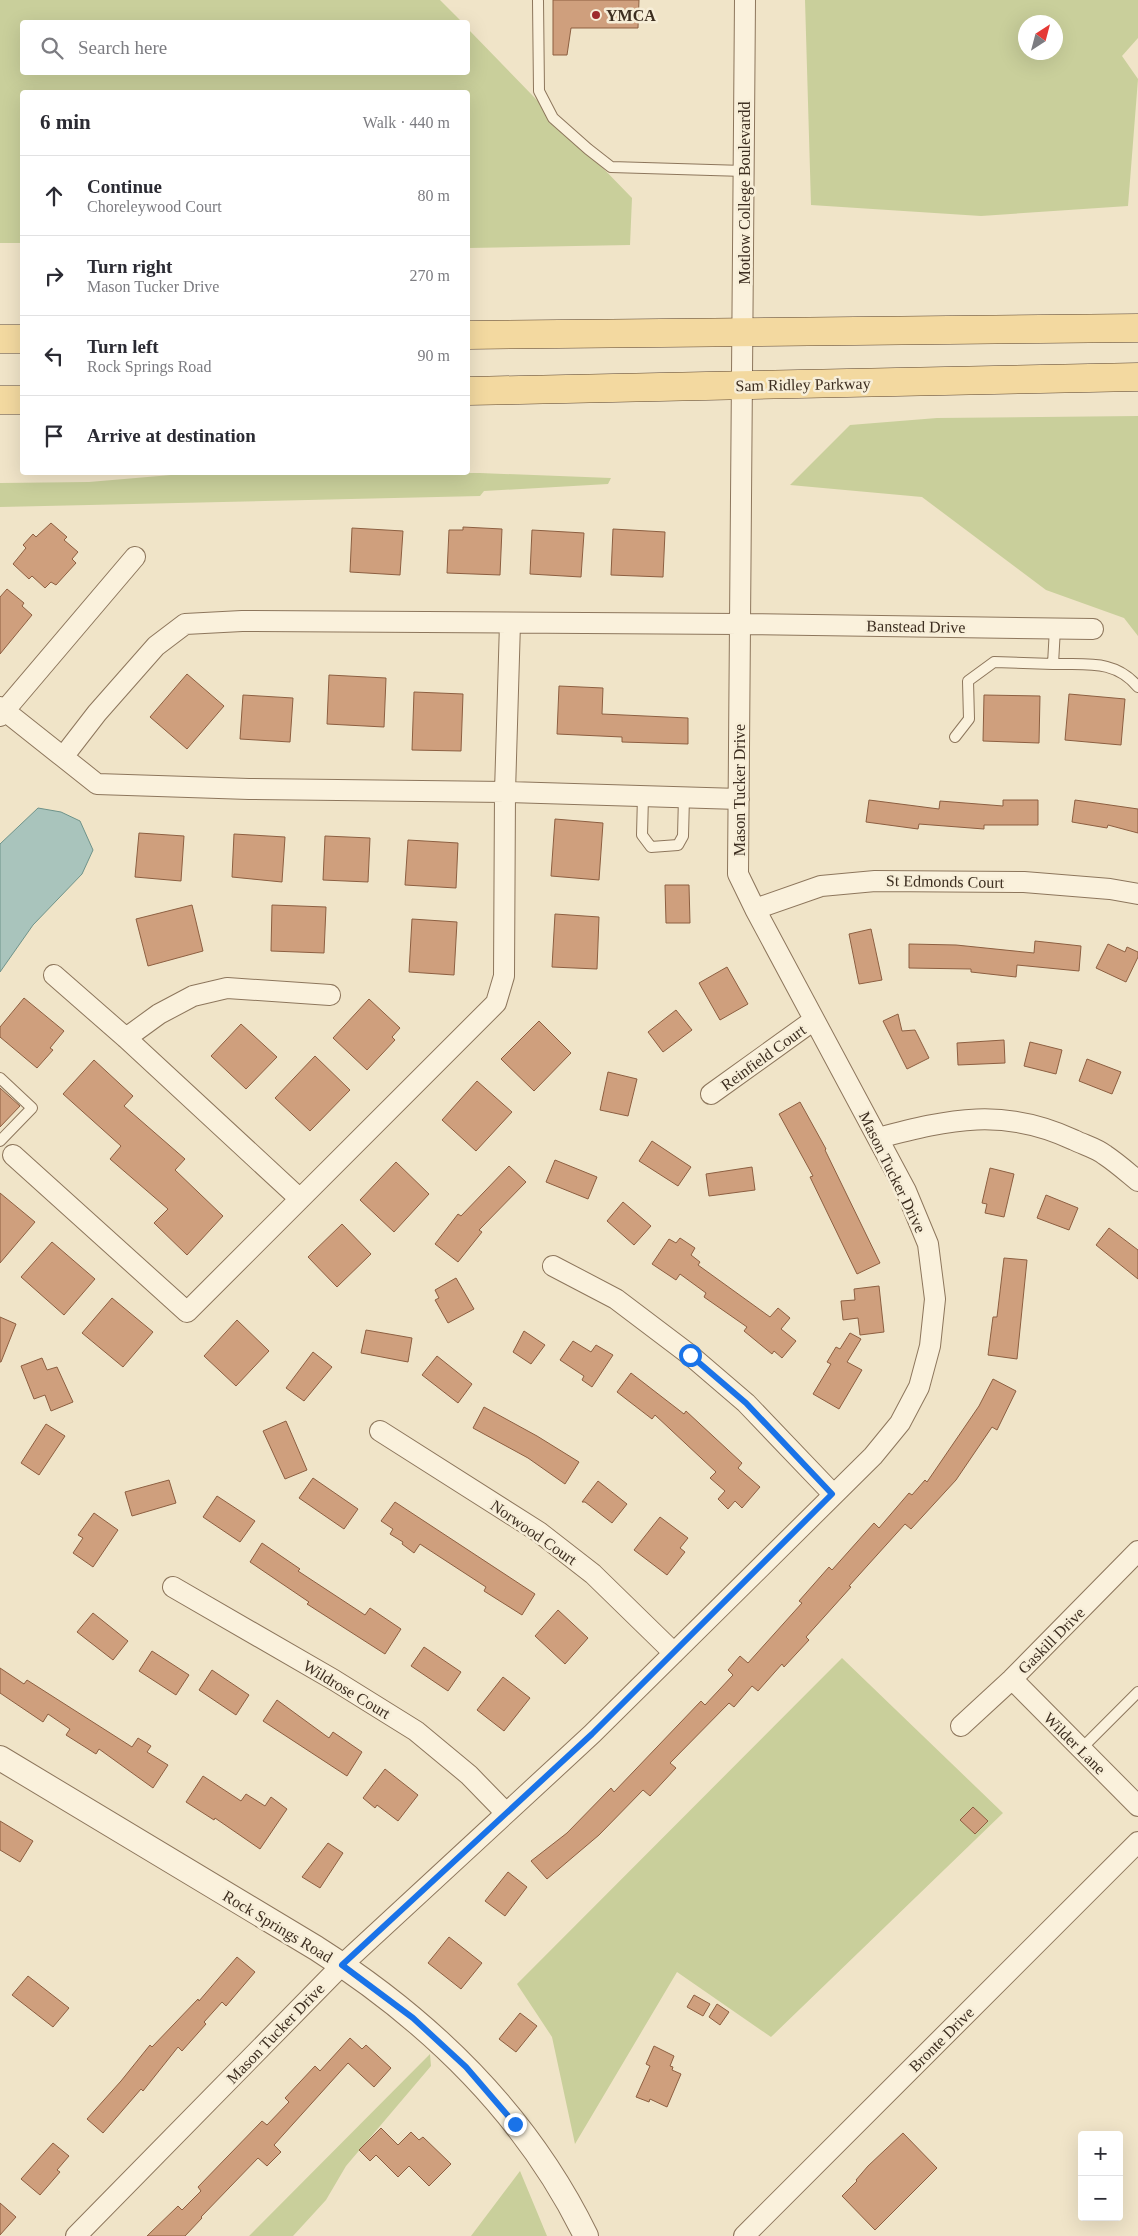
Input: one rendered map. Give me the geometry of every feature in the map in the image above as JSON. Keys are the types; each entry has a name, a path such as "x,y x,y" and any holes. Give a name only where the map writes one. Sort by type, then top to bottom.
{"main road":[{"path":"470,335 1138,328"},
{"path":"0,339 20,339"},
{"name":"Sam Ridley Parkway","path":"470,391 1138,377"},
{"path":"0,400 20,400"}],"street":[{"name":"Motlow College Boulevardd","path":"743,385 745,0"},
{"name":"Mason Tucker Drive","path":"76,2236 342,1965 592,1734 872,1456 900,1423 919,1387 930,1346 935,1299 928,1244 906,1191 755,910 738,874 739,624 743,385"},
{"path":"136,557 2,711 97,784 249,789 505,792 739,799"},
{"name":"Banstead Drive","path":"63,756 96,713 156,646 185,624 242,622 739,624 1093,629"},
{"path":"7,1148 187,1312 496,1003 504,976 505,792 510,623"},
{"name":"St Edmonds Court","path":"755,910 821,886 875,880 1024,882 1110,888 1138,894"},
{"path":"54,975 126,1038 300,1198"},
{"path":"126,1038 159,1014 193,996 227,988 330,995"},
{"name":"Reinfield Court","path":"711,1094 814,1020"},
{"path":"878,1138 923,1126 968,1119 1016,1120 1050,1129 1104,1154 1138,1181"},
{"path":"553,1266 616,1300 690,1355 746,1403 832,1494"},
{"name":"Norwood Court","path":"380,1431 540,1532 593,1574 674,1653"},
{"name":"Gaskill Drive","path":"961,1726 1012,1679 1138,1552"},
{"name":"Wildrose Court","path":"173,1588 334,1680 416,1731 468,1775 506,1813"},
{"name":"Wilder Lane","path":"1012,1679 1138,1806"},
{"name":"Rock Springs Road","path":"0,1758 342,1965 413,2018 466,2067 515,2124 554,2177 586,2236"},
{"name":"Bronte Drive","path":"744,2236 1138,1842"}],"lane":[{"path":"538,2 539,91 553,118 588,149 611,167 744,171"},
{"path":"1052,664 1055,628"},
{"path":"955,737 969,719 968,681 994,662 1111,666 1130,677 1138,687"},
{"path":"644,796 642,835 651,847 678,845 683,836 684,798"},
{"path":"0,1078 32,1108 7,1148"},
{"path":"1082,1749 1138,1692"}],"green space":[{"path":"0,0 440,0 460,20 20,20 20,75 470,75 470,31 632,198 630,245 470,248 470,90 20,90 20,243 0,243"},
{"path":"805,0 1138,0 1138,38 1122,56 1138,79 1128,206 981,216 811,205"},
{"path":"1138,416 1138,636 1124,618 1046,590 922,497 790,485 850,425 937,418"},
{"path":"470,473 480,473 611,478 608,484 484,491 480,496 0,507 0,483 89,482 171,475 470,475"},
{"path":"842,1658 1003,1813 771,2037 677,1972 575,2144 552,2037 517,1984"},
{"path":"430,2054 431,2066 346,2166 326,2200 293,2236 249,2236"},
{"path":"520,2171 547,2236 471,2236"}],"water":[{"path":"38,808 61,812 80,821 93,850 82,874 33,925 0,972 0,844"}],"building":[{"name":"YMCA","path":"553,0 639,0 638,28 571,28 567,55 553,55"},
{"path":"51,523 67,537 64,540 78,552 72,559 76,563 56,585 51,582 45,588 32,576 29,579 13,564 26,548 23,545 33,534 36,537"},
{"path":"463,527 502,529 500,575 447,573 449,530 463,530"},
{"path":"352,528 403,531 400,575 350,572"},
{"path":"613,529 665,532 663,577 611,575"},
{"path":"532,530 584,533 581,577 530,574"},
{"path":"7,589 24,603 22,606 32,615 0,654 0,597"},
{"path":"187,674 224,706 187,749 150,717"},
{"path":"329,675 386,678 384,727 327,724"},
{"path":"559,686 603,688 602,714 688,718 688,744 622,742 622,737 557,734"},
{"path":"414,692 463,694 461,751 412,750"},
{"path":"1069,694 1125,699 1121,745 1065,740"},
{"path":"243,695 293,698 290,742 240,739"},
{"path":"984,695 1040,696 1039,743 983,741"},
{"path":"869,800 939,809 940,801 1003,806 1003,800 1038,800 1038,825 984,825 984,829 919,824 918,829 866,822"},
{"path":"1075,800 1138,809 1138,833 1108,825 1107,828 1072,822"},
{"path":"555,819 603,823 599,880 551,876"},
{"path":"139,833 184,836 181,881 135,877"},
{"path":"234,834 285,837 282,882 232,877"},
{"path":"325,836 370,838 368,882 323,880"},
{"path":"408,840 458,843 456,888 405,885"},
{"path":"665,885 689,885 690,923 666,923"},
{"path":"192,905 203,951 148,966 136,919"},
{"path":"272,905 326,907 324,953 271,951"},
{"path":"555,914 599,917 597,969 552,967"},
{"path":"412,919 457,922 454,975 409,972"},
{"path":"871,929 882,980 859,984 849,934"},
{"path":"1035,941 1081,946 1079,971 1017,965 1016,977 971,972 971,969 909,968 909,944 956,945 1034,953"},
{"path":"1108,944 1125,952 1127,947 1138,952 1138,957 1126,982 1096,968"},
{"path":"727,967 748,1004 720,1020 699,983"},
{"path":"24,998 64,1031 50,1048 53,1050 37,1068 0,1037 0,1027"},
{"path":"369,999 400,1028 392,1037 395,1040 367,1070 333,1038"},
{"path":"676,1010 692,1030 663,1052 648,1032"},
{"path":"898,1014 902,1031 915,1030 929,1058 907,1069 883,1021"},
{"path":"539,1021 571,1053 534,1091 501,1059"},
{"path":"241,1024 277,1057 246,1089 211,1056"},
{"path":"1004,1040 1005,1063 958,1065 957,1043"},
{"path":"1030,1042 1062,1050 1056,1074 1024,1066"},
{"path":"315,1056 350,1090 310,1131 275,1098"},
{"path":"1087,1059 1121,1072 1112,1094 1079,1081"},
{"path":"94,1060 133,1096 124,1106 185,1159 175,1170 223,1216 187,1255 154,1223 168,1209 110,1159 121,1146 63,1094"},
{"path":"608,1072 637,1079 628,1116 600,1110"},
{"path":"477,1081 512,1112 476,1151 442,1120"},
{"path":"0,1088 20,1106 0,1127"},
{"path":"800,1102 826,1149 880,1263 857,1274 810,1177 813,1176 779,1114"},
{"path":"652,1141 691,1167 678,1186 639,1161"},
{"path":"555,1160 597,1177 588,1199 546,1182"},
{"path":"396,1162 429,1194 394,1232 360,1200"},
{"path":"509,1166 526,1182 479,1230 482,1232 458,1262 435,1244 458,1214 461,1216"},
{"path":"752,1167 755,1190 709,1196 706,1174"},
{"path":"990,1168 1014,1174 1004,1217 985,1213 987,1204 982,1203"},
{"path":"0,1193 35,1222 0,1263"},
{"path":"1046,1195 1078,1208 1069,1230 1037,1218"},
{"path":"623,1202 651,1226 634,1245 607,1221"},
{"path":"342,1224 371,1254 337,1287 308,1257"},
{"path":"1109,1228 1138,1250 1138,1279 1096,1245"},
{"path":"680,1238 695,1248 691,1255 700,1262 698,1265 770,1317 778,1308 790,1318 781,1329 796,1341 782,1358 774,1351 772,1354 744,1331 747,1327 704,1297 706,1293 680,1274 676,1280 652,1264 669,1239 676,1243"},
{"path":"52,1242 95,1279 64,1315 21,1277"},
{"path":"1004,1258 1027,1260 1017,1359 988,1355 993,1317 997,1317"},
{"path":"456,1278 474,1309 448,1323 435,1300 439,1298 435,1290"},
{"path":"879,1286 884,1332 860,1335 858,1318 843,1320 841,1301 855,1300 854,1289"},
{"path":"112,1298 153,1332 123,1367 82,1333"},
{"path":"0,1317 16,1324 1,1362 0,1362"},
{"path":"237,1320 269,1351 236,1386 204,1356"},
{"path":"366,1330 412,1338 408,1362 361,1353"},
{"path":"524,1331 545,1345 531,1364 513,1352"},
{"path":"850,1333 861,1339 847,1362 862,1370 839,1409 813,1394 831,1364 827,1362 836,1347 840,1349"},
{"path":"573,1341 591,1352 596,1345 613,1355 592,1387 582,1380 584,1376 560,1360"},
{"path":"313,1352 332,1367 304,1401 286,1388"},
{"path":"437,1356 472,1384 458,1403 422,1375"},
{"path":"42,1358 47,1370 57,1367 73,1402 51,1411 45,1395 34,1399 21,1366"},
{"path":"631,1373 684,1414 686,1411 742,1463 738,1468 760,1487 742,1508 735,1501 728,1509 718,1499 725,1491 710,1478 716,1472 655,1415 652,1419 617,1392"},
{"path":"993,1379 1016,1391 997,1430 992,1427 956,1480 911,1529 905,1524 849,1586 851,1587 806,1637 809,1640 784,1667 782,1664 758,1691 752,1686 734,1707 729,1703 670,1763 676,1768 650,1796 643,1790 599,1835 547,1879 531,1861 567,1833 611,1788 614,1792 701,1701 705,1705 733,1675 728,1670 740,1656 748,1663 802,1603 799,1601 829,1567 832,1570 874,1523 879,1528 909,1493 912,1495 925,1480 927,1482 979,1406"},
{"path":"484,1407 579,1462 565,1484 528,1458 473,1428"},
{"path":"286,1421 307,1470 285,1479 263,1431"},
{"path":"46,1424 65,1436 39,1475 21,1463"},
{"path":"313,1478 358,1509 344,1529 299,1498"},
{"path":"169,1480 176,1503 132,1516 125,1492"},
{"path":"598,1481 627,1504 612,1523 585,1502 582,1502"},
{"path":"217,1496 255,1521 240,1542 203,1517"},
{"path":"395,1502 535,1594 522,1615 484,1591 486,1587 420,1544 414,1553 402,1544 403,1542 390,1534 393,1529 381,1521"},
{"path":"94,1513 118,1530 93,1567 73,1553 83,1538 78,1535"},
{"path":"660,1517 688,1538 680,1548 685,1552 667,1575 634,1550"},
{"path":"262,1543 300,1569 298,1571 365,1615 370,1608 401,1629 385,1654 307,1604 309,1602 250,1562"},
{"path":"558,1610 588,1638 565,1664 535,1636"},
{"path":"93,1613 128,1641 113,1660 77,1632"},
{"path":"424,1647 461,1672 448,1691 411,1666"},
{"path":"152,1651 189,1675 176,1695 139,1671"},
{"path":"0,1668 24,1684 27,1680 132,1747 138,1738 151,1746 147,1752 168,1765 153,1788 99,1749 96,1754 66,1735 70,1729 48,1714 43,1722 0,1693"},
{"path":"212,1670 249,1695 236,1715 199,1690"},
{"path":"503,1677 530,1698 504,1731 477,1710"},
{"path":"277,1700 329,1738 333,1732 362,1752 347,1776 263,1721"},
{"path":"385,1769 418,1795 398,1821 377,1805 375,1808 363,1798"},
{"path":"203,1776 241,1801 246,1794 265,1806 271,1797 287,1809 260,1849 215,1818 214,1820 186,1802"},
{"path":"973,1807 988,1821 975,1834 960,1820"},
{"path":"0,1821 33,1841 20,1862 0,1850"},
{"path":"328,1843 343,1853 320,1888 302,1877"},
{"path":"508,1872 527,1887 505,1916 485,1901"},
{"path":"449,1937 482,1963 461,1989 428,1963"},
{"path":"237,1957 255,1972 226,2006 222,2002 204,2022 206,2024 182,2051 178,2047 143,2091 141,2089 103,2133 87,2119 150,2045 152,2047 198,1999 199,2001"},
{"path":"28,1976 69,2008 53,2027 12,1995"},
{"path":"694,1995 710,2004 703,2016 687,2007"},
{"path":"717,2004 729,2012 720,2025 709,2017"},
{"path":"520,2013 537,2026 516,2052 499,2039"},
{"path":"350,2038 362,2049 366,2045 391,2068 374,2087 348,2063 274,2145 281,2152 267,2166 258,2158 185,2236 147,2236 178,2206 182,2210 201,2191 198,2187 262,2121 267,2125 289,2102 285,2098 315,2066 320,2071"},
{"path":"654,2046 674,2056 670,2066 673,2067 672,2070 681,2074 667,2107 650,2099 649,2102 636,2097 650,2066 646,2064"},
{"path":"381,2128 398,2145 411,2132 419,2140 423,2137 451,2164 429,2186 409,2166 398,2177 376,2155 370,2161 359,2150"},
{"path":"903,2133 937,2168 875,2230 842,2196 857,2181 868,2166"},
{"path":"53,2143 69,2156 57,2170 60,2172 40,2195 21,2179"},
{"path":"0,2203 16,2217 0,2235"}],"place":[{"name":"YMCA","path":"596,15"}],"route":[{"path":"515,2124 466,2067 413,2018 342,1965 592,1734 832,1494 746,1403 690,1355"}]}
